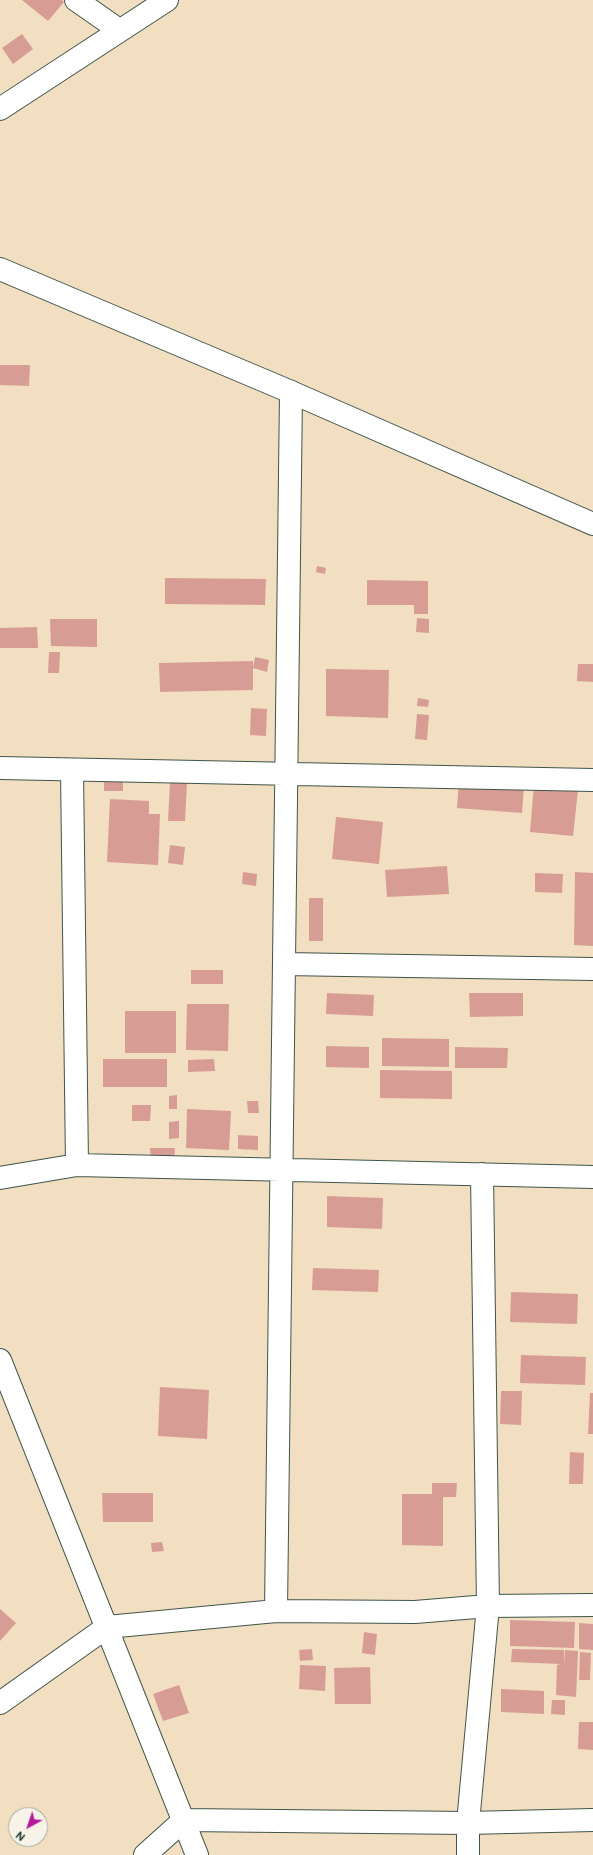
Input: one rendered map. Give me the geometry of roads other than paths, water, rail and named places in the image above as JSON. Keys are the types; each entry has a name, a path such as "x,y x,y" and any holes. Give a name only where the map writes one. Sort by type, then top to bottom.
{"street":[{"path":"76,0 119,30"},
{"path":"0,109 167,0"},
{"path":"0,270 291,392 593,524"},
{"path":"276,1611 291,392"},
{"path":"0,768 593,780"},
{"path":"72,770 77,1165"},
{"path":"284,964 593,969"},
{"path":"0,1178 77,1165 593,1177"},
{"path":"468,1855 468,1823 488,1606 482,1174"},
{"path":"0,1360 197,1855"},
{"path":"0,1703 107,1627 276,1611 415,1612 488,1606 593,1605"},
{"path":"145,1855 184,1820 468,1823 593,1820"}]}
